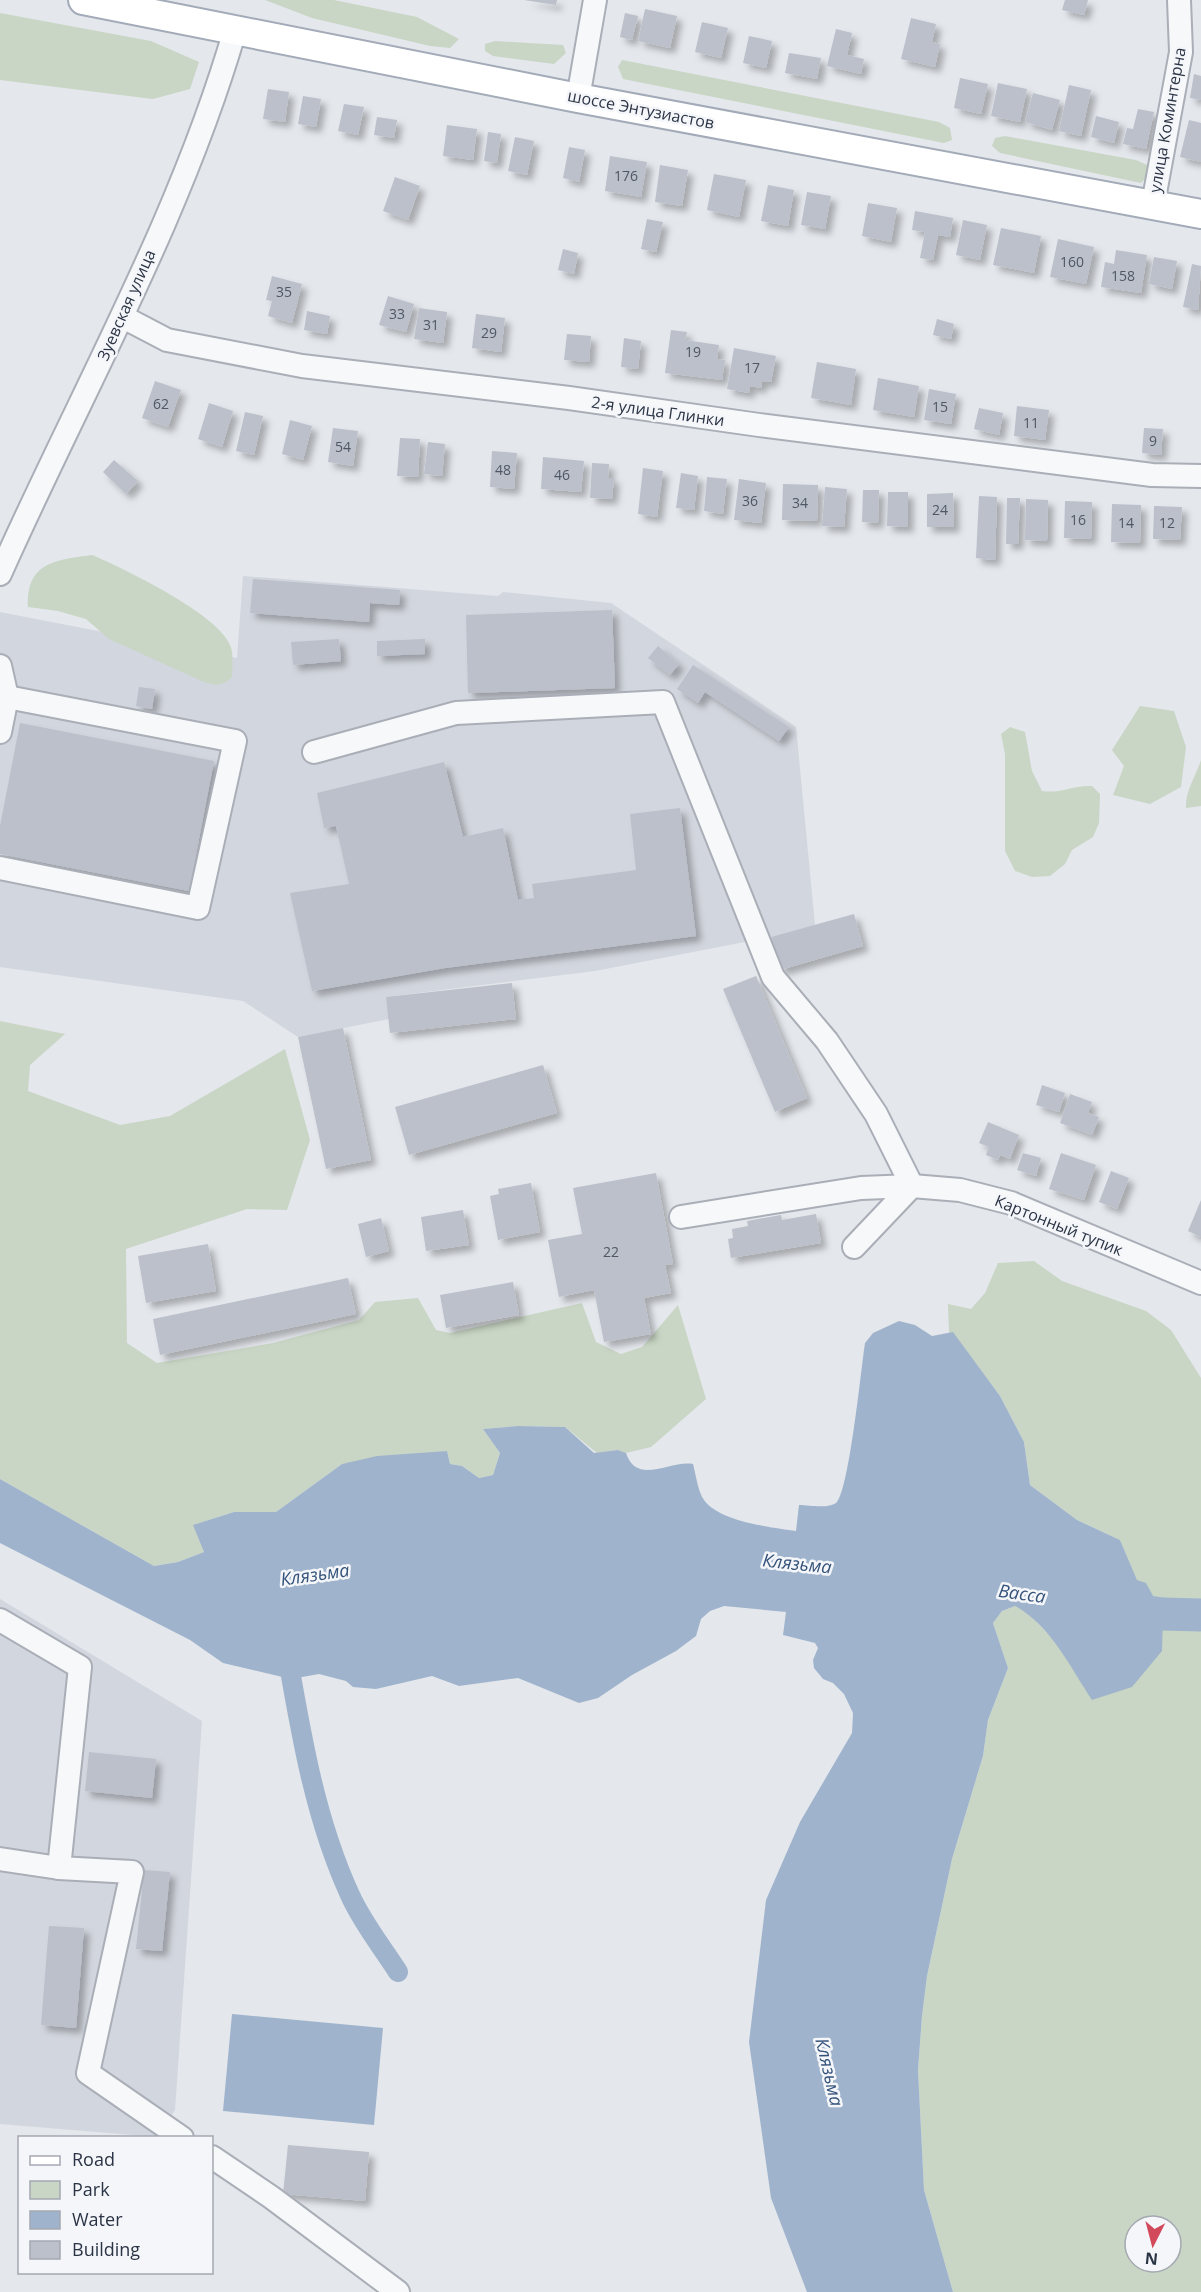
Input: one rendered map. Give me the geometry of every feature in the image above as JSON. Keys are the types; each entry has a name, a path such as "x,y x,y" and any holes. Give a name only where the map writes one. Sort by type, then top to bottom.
{"main road":[{"name":"шоссе Энтузиастов","path":"83,0 578,98 1201,214"}],"street":[{"path":"578,98 595,0"},
{"name":"улица Коминтерна","path":"1152,204 1181,52 1179,0"},
{"name":"Зуевская улица","path":"0,574 39,487 123,317 220,83 235,30"},
{"name":"2-я улица Глинки","path":"123,317 167,340 302,366 569,398 1152,476 1201,476"},
{"path":"0,666 7,697 0,732"},
{"path":"0,868 198,908 236,741 7,697"},
{"path":"314,752 456,713 663,702 773,977 827,1041 876,1113 912,1186 854,1247"},
{"name":"Картонный тупик","path":"681,1216 861,1188 912,1186 960,1190 1011,1203 1201,1283"},
{"path":"0,1620 80,1667 59,1868"},
{"path":"0,1860 59,1868 132,1872 88,2073 180,2136"},
{"path":"213,2158 271,2197 398,2292"}],"shaded area":[{"path":"243,576 498,596 503,592 611,603 796,727 815,925 771,937 595,971 386,997 389,1019 298,1037 243,1001 0,967 0,612 237,658"},
{"path":"0,1599 202,1721 175,2110 158,2136 0,2124"}],"green space":[{"path":"265,0 334,0 417,17 459,39 450,48 430,46 312,18"},
{"path":"0,13 151,41 199,62 190,89 153,99 0,80"},
{"path":"495,41 563,45 566,53 554,64 493,56 485,51 485,44"},
{"path":"622,60 939,122 950,128 952,140 944,143 623,79 618,67"},
{"path":"1005,136 1136,160 1147,165 1149,175 1141,183 1000,153 992,146 995,138"},
{"path":"92,555 168,593 208,620 222,633 230,645 232,677 219,684 204,682 109,639 86,619 58,611 28,607 32,581 38,572 55,562"},
{"path":"1140,706 1174,711 1186,747 1181,787 1150,804 1113,795 1124,766 1112,750"},
{"path":"1010,727 1025,732 1032,771 1042,791 1092,786 1100,794 1099,823 1093,837 1072,850 1065,864 1050,876 1032,877 1015,871 1005,851 1005,754 1001,734"},
{"path":"1201,760 1201,806 1186,808 1189,790"},
{"path":"0,1021 65,1034 30,1065 28,1091 120,1125 170,1116 285,1049 310,1140 287,1210 247,1209 126,1249 127,1343 157,1363 273,1343 359,1320 375,1302 418,1298 436,1330 450,1333 582,1303 596,1342 621,1354 642,1347 678,1305 706,1399 651,1447 626,1453 618,1450 597,1453 565,1427 518,1426 483,1429 500,1453 493,1475 479,1478 462,1466 450,1464 447,1451 342,1464 276,1512 234,1512 194,1525 204,1552 178,1562 154,1566 0,1479"},
{"path":"1034,1261 1062,1281 1146,1311 1171,1330 1201,1378 1201,2292 953,2292 924,2190 918,2070 922,2016 927,1976 952,1859 983,1756 988,1720 1008,1668 993,1623 1002,1611 1015,1606 1030,1615 1047,1633 1137,1581 1120,1540 1077,1520 1030,1485 1024,1442 1000,1396 953,1333 949,1334 948,1304 971,1309 985,1293 998,1263"}],"water":[{"name":"Клязьма","path":"899,1321 915,1325 932,1336 953,1332 1000,1396 1024,1442 1030,1485 1077,1520 1120,1540 1137,1580 1146,1583 1163,1614 1162,1651 1132,1687 1092,1700 1059,1648 1028,1614 1015,1606 1002,1611 993,1623 1008,1668 988,1720 983,1756 952,1859 927,1976 918,2070 924,2190 953,2292 807,2292 771,2198 749,2042 766,1900 800,1822 852,1733 853,1713 844,1694 833,1683 823,1679 814,1668 813,1660 818,1648 815,1643 783,1635 786,1612 724,1606 710,1611 701,1619 696,1636 676,1651 632,1675 598,1698 579,1703 518,1678 459,1686 432,1676 376,1689 353,1687 346,1681 319,1674 291,1679 223,1663 190,1640 0,1543 0,1479 154,1566 178,1562 204,1552 193,1525 234,1512 276,1512 342,1464 377,1456 447,1451 450,1464 462,1466 479,1478 493,1475 500,1453 483,1429 518,1426 565,1427 594,1453 618,1450 626,1453 631,1463 638,1468 646,1470 693,1464 700,1493 711,1507 721,1514 746,1522 796,1531 799,1505 833,1505 841,1494 850,1454 865,1343 873,1333"},
{"path":"232,2014 383,2028 374,2125 223,2111"}],"building":[{"path":"524,0 557,0 556,5"},
{"path":"1065,0 1088,0 1084,15 1062,10"},
{"path":"645,9 677,16 670,48 638,41"},
{"path":"625,13 638,16 632,40 620,37"},
{"path":"911,18 936,24 932,42 940,44 935,67 901,59"},
{"path":"702,22 728,28 721,58 695,52"},
{"path":"836,29 852,33 847,55 864,59 861,74 827,66"},
{"path":"749,36 772,41 766,68 743,63"},
{"path":"789,53 821,58 817,79 785,73"},
{"path":"1194,74 1201,76 1201,100 1190,98"},
{"path":"960,78 988,84 981,114 954,108"},
{"path":"998,83 1027,89 1020,122 991,116"},
{"path":"1069,85 1091,90 1081,136 1059,131"},
{"path":"268,89 289,92 285,122 263,119"},
{"path":"1033,93 1060,100 1052,130 1025,122"},
{"path":"303,96 321,99 316,127 298,124"},
{"path":"344,104 364,107 358,135 338,131"},
{"path":"1138,109 1154,112 1146,149 1123,144 1127,128 1133,129"},
{"path":"1096,116 1119,122 1114,143 1091,137"},
{"path":"377,117 397,120 394,138 374,135"},
{"path":"1189,120 1201,123 1201,162 1180,157"},
{"path":"447,125 477,129 473,160 443,156"},
{"path":"488,132 501,134 497,163 484,161"},
{"path":"515,137 534,141 527,175 508,171"},
{"path":"569,147 585,150 579,182 563,178"},
{"path":"610,156 647,162 641,197 605,191"},
{"path":"660,165 688,170 682,206 655,202"},
{"path":"714,174 746,180 739,217 707,210"},
{"path":"395,177 420,186 408,220 383,211"},
{"path":"768,185 794,190 788,226 761,221"},
{"path":"807,192 831,196 825,229 801,225"},
{"path":"868,203 897,208 891,242 862,236"},
{"path":"915,211 953,218 950,237 938,235 933,260 920,258 925,232 912,230"},
{"path":"647,219 663,222 656,252 641,249"},
{"path":"963,220 987,225 980,260 956,255"},
{"path":"1001,228 1041,236 1034,273 993,265"},
{"path":"1058,239 1094,247 1086,284 1050,277"},
{"path":"563,249 578,253 574,274 558,270"},
{"path":"1116,250 1147,255 1141,293 1101,287 1105,262 1114,264"},
{"path":"1154,257 1177,261 1172,289 1149,284"},
{"path":"1192,264 1201,266 1198,310 1183,307"},
{"path":"272,276 302,284 292,323 268,316 272,301 266,300"},
{"path":"388,296 414,304 406,332 379,325"},
{"path":"419,308 447,312 443,343 414,339"},
{"path":"307,311 330,316 327,334 304,330"},
{"path":"476,314 505,318 501,352 472,348"},
{"path":"937,319 954,324 951,339 933,335"},
{"path":"671,330 687,332 685,340 719,345 717,359 725,360 722,380 665,373"},
{"path":"567,334 591,336 589,362 564,360"},
{"path":"624,338 641,341 638,369 621,367"},
{"path":"734,348 776,356 771,382 762,381 761,388 750,386 749,393 727,389"},
{"path":"817,362 856,369 851,405 811,398"},
{"path":"878,378 919,386 914,417 873,410"},
{"path":"155,381 181,390 168,427 142,418"},
{"path":"929,389 956,394 951,424 924,420"},
{"path":"209,403 233,411 222,447 198,439"},
{"path":"1017,406 1049,410 1045,440 1014,436"},
{"path":"979,408 1003,413 999,435 974,429"},
{"path":"245,412 263,416 254,455 236,451"},
{"path":"290,420 312,426 303,460 282,454"},
{"path":"333,428 358,431 353,466 328,462"},
{"path":"1144,428 1163,429 1161,455 1142,453"},
{"path":"400,438 420,439 418,477 397,476"},
{"path":"428,442 445,444 442,476 424,474"},
{"path":"492,451 517,453 514,489 490,487"},
{"path":"543,457 584,461 581,492 541,489"},
{"path":"114,460 138,481 126,494 103,472"},
{"path":"592,463 609,464 608,478 614,478 612,499 590,498"},
{"path":"643,468 663,471 657,517 638,514"},
{"path":"681,473 698,476 694,510 676,508"},
{"path":"707,477 727,479 723,514 704,511"},
{"path":"739,479 766,483 761,523 734,520"},
{"path":"783,484 818,485 817,521 782,520"},
{"path":"825,487 847,489 844,527 822,526"},
{"path":"863,490 879,490 878,523 862,522"},
{"path":"888,492 908,492 908,527 887,526"},
{"path":"953,493 954,527 927,527 927,494"},
{"path":"979,496 997,497 995,560 976,558"},
{"path":"1007,498 1020,498 1018,544 1006,544"},
{"path":"1026,499 1048,500 1047,541 1025,540"},
{"path":"1065,501 1092,502 1091,539 1064,538"},
{"path":"1112,504 1141,505 1140,543 1111,542"},
{"path":"1154,506 1182,507 1180,540 1153,539"},
{"path":"253,579 400,590 399,605 370,603 369,622 250,613"},
{"path":"612,610 615,688 468,693 466,615"},
{"path":"339,639 341,661 293,665 291,642"},
{"path":"425,639 425,654 377,656 377,641"},
{"path":"658,646 679,664 670,675 648,658"},
{"path":"693,665 789,727 779,741 705,692 698,703 677,689"},
{"path":"139,687 155,689 152,709 136,706"},
{"path":"20,723 214,761 189,891 0,854 0,826"},
{"path":"444,762 463,837 503,828 518,900 534,898 532,884 636,870 630,814 680,808 696,936 445,968 312,991 290,893 349,884 336,826 324,828 317,793"},
{"path":"854,914 863,946 780,970 771,937"},
{"path":"756,976 807,1098 775,1112 723,989"},
{"path":"512,983 516,1019 390,1033 386,997"},
{"path":"343,1028 371,1160 326,1169 298,1037"},
{"path":"543,1065 557,1113 409,1155 395,1107"},
{"path":"1042,1085 1065,1093 1059,1112 1036,1105"},
{"path":"1070,1094 1092,1102 1088,1113 1099,1117 1092,1135 1060,1123"},
{"path":"988,1122 1019,1135 1010,1159 1000,1155 998,1160 986,1155 989,1147 979,1143"},
{"path":"1023,1153 1041,1158 1036,1176 1017,1170"},
{"path":"1061,1153 1096,1165 1084,1200 1049,1189"},
{"path":"1111,1171 1129,1178 1117,1209 1099,1202"},
{"path":"656,1173 673,1264 665,1265 671,1293 644,1298 651,1334 604,1342 594,1290 559,1297 548,1240 582,1234 573,1188"},
{"path":"531,1183 540,1232 498,1240 490,1196 499,1194 498,1189"},
{"path":"1201,1200 1201,1237 1188,1231"},
{"path":"463,1210 469,1245 426,1251 421,1217"},
{"path":"816,1214 821,1243 731,1258 728,1239 733,1238 732,1229 748,1226 747,1221 781,1215 782,1220"},
{"path":"381,1218 389,1251 366,1257 358,1224"},
{"path":"208,1244 216,1291 146,1303 138,1256"},
{"path":"348,1278 356,1314 160,1355 153,1319"},
{"path":"513,1282 519,1315 446,1328 440,1295"},
{"path":"89,1752 156,1759 152,1798 85,1791"},
{"path":"144,1870 170,1872 162,1951 136,1949"},
{"path":"49,1926 84,1928 76,2028 41,2025"},
{"path":"288,2145 369,2152 365,2201 283,2194"}],"waterway":[{"name":"Васса","path":"1119,1608 1163,1614 1201,1615"},
{"path":"287,1653 304,1745 327,1837 355,1905 398,1972"}]}
